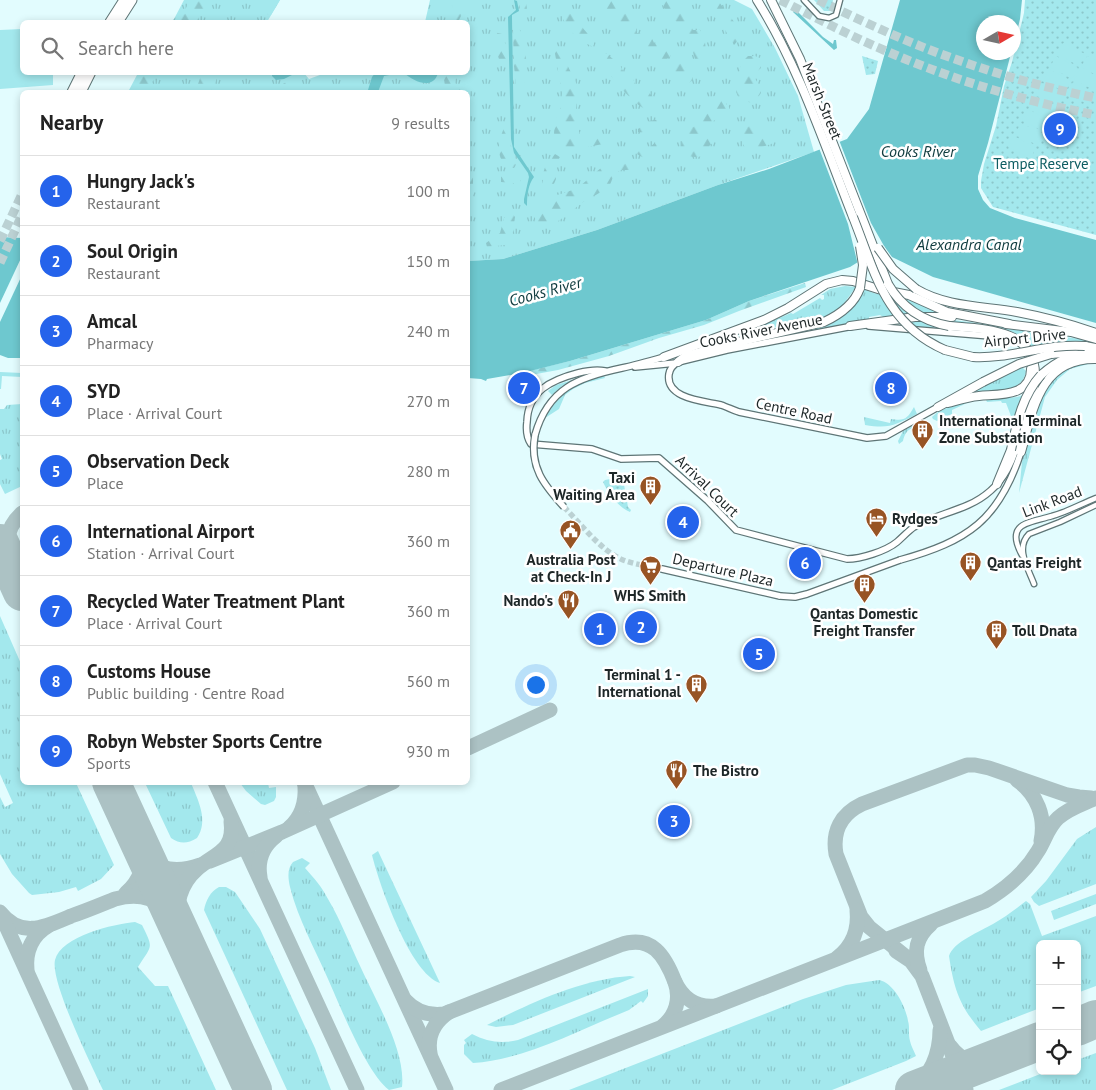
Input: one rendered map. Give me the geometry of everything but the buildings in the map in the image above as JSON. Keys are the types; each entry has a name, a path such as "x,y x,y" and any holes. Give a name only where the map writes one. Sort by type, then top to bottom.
{"highway":[{"path":"111,20 124,0"},
{"path":"119,20 132,0"},
{"path":"73,90 80,75"},
{"path":"82,90 89,75"}],"main road":[{"name":"Marsh Street","path":"756,0 775,29 818,117"},
{"name":"Marsh Street","path":"771,0 800,59 818,117 856,215"},
{"path":"677,363 686,356 817,324 836,316 857,296 863,275 863,260 856,215"},
{"path":"856,215 896,297 908,308 921,317 933,322 949,326 999,332 1013,337 1024,346 1038,376 1026,436"},
{"name":"Airport Drive","path":"856,215 889,264 903,280 928,296 943,301 1024,313 1096,333"},
{"name":"Airport Drive","path":"856,215 886,300 911,330 936,346 954,353 983,357 1003,356 1061,346 1083,349 1096,348"},
{"path":"664,357 764,320 788,308 826,284 842,280 853,280 878,289 909,295 947,312 1009,324"},
{"path":"850,326 882,320 948,316 1071,332 1096,339"},
{"path":"664,357 744,336 782,332"},
{"path":"938,407 967,398 1005,394 1020,390 1028,381 1031,372 1030,360 1024,346"},
{"path":"938,407 1007,370 1036,358 1083,349 1096,353"},
{"path":"1015,452 1023,402 1038,376 1065,358 1078,354 1096,353"},
{"path":"995,486 1026,436 1038,397 1050,376 1060,368 1071,363 1096,359"}],"street":[{"path":"804,0 819,16 829,18 835,17 840,0"},
{"name":"Cooks River Avenue","path":"623,368 677,363 727,350 850,326 874,326 998,336 1024,346"},
{"path":"564,507 540,477 534,454 535,435 545,410 564,389 578,380 604,371 664,357"},
{"name":"Centre Road","path":"677,363 669,371 669,382 674,390 686,397 724,406 739,412 867,438 886,436 938,407"},
{"name":"Arrival Court","path":"604,371 591,371 570,376 556,381 540,392 530,402 528,410 527,433 531,444 592,449 624,460 659,458 736,530 847,559 858,558 892,545 916,526 979,499 995,486"},
{"name":"Departure Plaza","path":"662,569 780,596 791,597 807,594 895,561 927,553 951,543 971,530 992,510 1006,490 1015,470 1015,452"},
{"name":"Link Road","path":"1034,584 1016,539 1021,526 1038,518 1051,516 1096,498"},
{"name":"Link Road","path":"1024,558 1023,544 1030,534 1096,505"}],"green space":[{"path":"184,0 280,0 268,20 173,20"},
{"path":"190,0 215,0 205,6 197,20 178,20"},
{"path":"260,0 280,0 271,15 263,13 260,7"},
{"path":"430,0 734,0 752,9 775,48 798,96 814,152 597,230 503,259 470,261 470,90 129,90 137,75 306,75 309,79 320,75 470,75 470,20 425,20"},
{"path":"450,0 466,0 466,6 459,20 449,20 452,8"},
{"path":"518,0 526,0 527,10 523,16 518,14 520,8"},
{"path":"594,0 618,0 621,10 630,13 639,21 636,28 637,33 651,36 654,43 671,54 670,57 662,62 653,59 639,48 625,27 617,21 606,17"},
{"path":"660,0 679,0 690,13 693,30 700,30 705,42 707,61 702,67 699,68 697,65 691,46 680,26 664,8"},
{"path":"814,0 833,0 830,11 824,11"},
{"name":"Tempe Reserve","path":"1025,0 1096,0 1096,235 993,207 981,188 984,164 996,126 1004,86 1012,60 1021,60 1021,25"},
{"path":"716,1 719,2 741,31 741,37 734,45 721,23 711,13 711,7"},
{"path":"565,11 568,11 594,41 594,47 579,39 570,30 562,15"},
{"path":"514,28 519,28 526,56 525,79 523,85 519,86 516,84 514,66"},
{"path":"20,29 20,75 53,75 53,85 0,89 0,30"},
{"path":"494,32 502,34 507,49 508,57 506,61 499,59 491,36"},
{"path":"1063,43 1085,54 1079,66 1057,54"},
{"path":"558,46 580,91 576,114 581,137 591,134 593,138 619,135 620,138 614,142 587,147 563,155 558,153 554,133 555,123 561,106 562,93 554,48"},
{"path":"594,52 607,54 620,65 623,71 630,74 636,85 646,89 661,107 661,110 657,113 648,110 630,98 592,57"},
{"path":"748,56 760,58 761,68 755,73 754,77 761,88 761,93 751,103 739,98 736,92 741,63"},
{"path":"862,56 878,61 875,74 866,75"},
{"path":"1056,56 1078,68 1072,79 1050,67"},
{"path":"1087,56 1096,60 1096,75 1081,67"},
{"path":"677,60 693,74 693,80 686,85 680,82 670,70 673,63"},
{"path":"1049,69 1071,81 1065,92 1043,81"},
{"path":"1080,69 1096,77 1096,91 1074,80"},
{"path":"142,75 156,75 148,90 134,90"},
{"path":"201,75 219,75 211,90 197,90"},
{"path":"342,75 362,75 353,80 341,77"},
{"path":"443,75 459,75 456,77 455,83 460,90 446,90"},
{"path":"295,77 299,78 300,82 283,89 281,85"},
{"path":"1073,82 1095,94 1089,105 1067,93"},
{"path":"1042,83 1064,94 1058,105 1036,94"},
{"path":"719,96 729,107 729,111 707,125 706,131 714,142 709,146 711,150 701,156 689,156 681,147 685,130 698,125 702,107 710,98"},
{"path":"1035,96 1057,108 1051,119 1029,107"},
{"path":"1028,109 1050,121 1044,132 1022,120"},
{"path":"665,118 667,120 658,127 650,131 638,132 638,129 649,121"},
{"path":"508,121 510,128 509,140 517,163 514,168 502,161 499,148 502,133"},
{"path":"1021,123 1043,134 1037,145 1015,134"},
{"path":"757,125 762,127 774,143 750,151 746,150 741,132 746,127"},
{"path":"1014,136 1036,148 1030,159 1008,147"},
{"path":"662,139 667,143 654,156 646,158 637,154 638,150 649,148"},
{"path":"555,154 560,157 553,169 556,179 551,191 548,191 543,185 543,176 547,164"},
{"path":"619,160 628,160 634,163 634,168 617,172 609,186 555,223 544,226 538,225 535,215 536,208 541,203 548,198 580,186 602,168"},
{"path":"503,175 517,175 520,178 521,184 517,187 513,183 501,182"},
{"path":"470,178 473,178 473,196 470,202"},
{"path":"511,212 515,217 512,238 505,245 487,247 486,243 500,233 504,218"},
{"path":"805,283 806,287 704,325 659,338 609,356 558,370 520,377 520,373 570,361 706,320 749,301"},
{"path":"845,286 856,287 842,306 843,308 829,316 760,331 758,327 791,313 793,314 820,298 824,299 824,295 821,295 830,289"},
{"path":"863,289 881,295 910,299 935,311 934,314 885,318 880,315 869,317 869,320 813,330 834,321 850,311 858,301"},
{"path":"913,320 953,320 1024,329 1026,332 1088,340 1096,342 1096,345 1031,348 1017,334 1002,328 951,322 950,330 900,327 901,322"},
{"path":"1096,362 1070,369 1057,380 1045,397 1019,493 1022,462 1040,398 1052,381 1066,369"},
{"path":"1022,367 1026,371 1024,379 1013,388 997,392 973,394 972,392"},
{"path":"0,372 20,373 20,377 2,376 0,389"},
{"path":"604,376 605,378 585,383 573,389 565,395 559,409 545,418 556,402 577,385"},
{"path":"576,379 562,386 552,395 548,391 556,385"},
{"path":"1024,395 1014,424 1006,403 1001,401 987,402 986,400 1017,397"},
{"path":"967,403 952,410 952,414 937,421 932,417 944,409"},
{"path":"20,404 20,487 5,494 0,484 0,460 2,459 0,454 0,409 4,409 7,405"},
{"path":"914,407 917,414 897,423 881,427 865,425 864,417 890,423 891,419 900,420 905,418"},
{"path":"920,421 923,422 923,425 908,431 903,441 899,444 898,441 903,431"},
{"path":"621,477 630,512 614,500 603,482"},
{"path":"683,509 689,510 689,518 676,524 673,518 679,516"},
{"path":"0,616 20,661 20,785 77,785 114,865 101,879 78,891 76,887 59,892 32,895 29,893 12,874 0,854 0,797 5,807 13,803 0,774"},
{"path":"146,785 192,785 201,810 202,825 200,831 197,838 190,841 177,841 171,838"},
{"path":"242,785 268,785 269,788 276,787 276,797 274,801 265,805 261,804"},
{"path":"1096,827 1096,884 1039,906 1031,897 1046,881 1077,839"},
{"path":"378,851 440,983 429,976 418,963 397,926 381,886 372,855"},
{"path":"302,858 310,863 305,868 333,907 389,1026 399,1058 402,1087 389,1090 380,1081 363,1055 307,934 293,899 288,877 293,862"},
{"path":"219,887 226,887 235,892 260,929 315,1048 331,1090 287,1090 204,910 209,897"},
{"path":"1096,894 1096,904 1054,920 1051,911"},
{"path":"1026,901 1030,904 1042,936 1096,916 1096,986 1081,992 1081,940 1036,940 1036,1010 981,1031 967,1013 959,996 949,956 956,946"},
{"path":"135,922 142,925 150,943 149,950 138,967 155,986 168,986 216,1090 103,1090 65,1004 55,971 55,960 59,952 67,944 77,938 114,925"},
{"path":"630,976 635,977 513,1025 496,1027 487,1025 557,993 593,982"},
{"path":"879,980 890,986 902,1003 909,1023 910,1043 916,1056 832,1090 569,1090 803,999 846,985"},
{"path":"648,989 648,996 643,1003 641,1001 629,1010 533,1050 513,1056 473,1063 464,1054 464,1045 466,1043 464,1040 472,1034 495,1042 518,1040"},
{"path":"1096,1053 1096,1090 999,1090 1038,1075 1081,1075 1081,1059"}],"water":[{"path":"514,0 517,1 519,11 512,15 514,147 534,177 528,190 527,206 524,203 524,199 529,177 514,153 511,139 508,17 516,10"},
{"name":"Cooks River","path":"900,0 1022,0 1020,15 976,15 976,60 1009,60 978,176 978,189 983,200 990,208 1015,218 1096,240 1096,323 933,277 892,257 884,246 850,267 749,301 706,320 570,361 522,373 487,379 486,381 470,378 470,261 503,259 597,230 718,185 769,169 847,139 869,109"},
{"path":"795,9 823,37 833,44 834,40 836,40 837,48 834,50 793,12"},
{"path":"272,75 292,75 276,80"},
{"path":"374,75 389,75 384,76 379,90 368,90"},
{"path":"407,75 437,75 432,82 427,83 412,79"},
{"path":"0,237 20,238 20,358 8,358 0,355"}],"pier":[{"path":"839,140 871,223 892,260 884,249 858,265 848,224 819,148"},
{"path":"20,260 20,279 0,322 0,303"}],"taxiway":[{"path":"18,580 10,562 7,545 10,528 20,515"},
{"path":"470,747 550,710"},
{"path":"905,956 869,927 861,917 836,854 835,838 843,818 862,804 967,765 989,768 1067,795 1091,798"},
{"path":"1017,780 1035,799 1041,815 1041,841"},
{"path":"216,785 357,1090"},
{"path":"305,785 446,1090"},
{"path":"210,861 282,832 386,785"},
{"path":"289,828 297,819 302,809 305,798 305,786"},
{"path":"501,1090 985,901 1001,891 1021,873 1038,851 1052,825 1058,818 1071,809 1096,798"},
{"path":"179,926 177,910 183,888 197,869 227,846 230,839 231,821"},
{"path":"134,831 144,852 155,864 177,870 200,865"},
{"path":"260,877 260,859 264,849 276,836"},
{"path":"126,893 135,883 141,872 142,859 139,847"},
{"path":"127,894 182,872"},
{"path":"0,912 16,926 34,928 52,924 115,899 131,896 144,897 163,907 176,926 188,951"},
{"path":"837,958 843,953 854,937 857,924 857,910"},
{"path":"1,915 81,1090"},
{"path":"920,970 916,951 917,945 922,934 931,924"},
{"path":"27,970 27,957 31,945 38,934 48,926"},
{"path":"405,1000 414,1008 423,1012 444,1014 631,942 641,942 656,950 667,964 675,982"},
{"path":"896,951 911,961 922,976 966,1090"},
{"path":"663,1026 671,1017 676,1006 677,988 675,982 686,998 691,1001 697,1004 716,1006"},
{"path":"430,1053 429,1047 433,1030 439,1020 449,1012"},
{"path":"910,1090 924,1079 929,1072 936,1056 940,1030"},
{"path":"950,1046 966,1060 978,1061 998,1056"},
{"path":"926,1090 936,1083 962,1071"}],"runway":[{"path":"0,543 20,588"},
{"path":"112,785 253,1090"},
{"path":"1081,1025 1096,1019"},
{"path":"914,1090 1036,1043"}],"tunnel":[{"path":"780,0 846,33 911,62 1016,96 1096,115"},
{"path":"818,0 901,38 952,58 1023,81 1096,98"},
{"path":"0,241 20,198"},
{"path":"0,263 20,219"},
{"path":"564,507 599,544 615,556 633,563 662,569"}],"place":[{"name":"Robyn Webster Sports Centre","path":"1060,129"},
{"name":"Recycled Water Treatment Plant","path":"524,388"},
{"name":"Customs House","path":"891,388"},
{"name":"International Terminal Zone Substation","path":"923,449"},
{"name":"Taxi Waiting Area","path":"651,506"},
{"name":"SYD","path":"683,522"},
{"name":"Rydges","path":"876,538"},
{"name":"Australia Post at Check-In J","path":"571,550"},
{"name":"International Airport","path":"805,563"},
{"name":"Qantas Freight","path":"971,582"},
{"name":"WHS Smith","path":"650,586"},
{"name":"Qantas Domestic Freight Transfer","path":"864,604"},
{"name":"Nando's","path":"569,620"},
{"name":"Soul Origin","path":"641,627"},
{"name":"Hungry Jack's","path":"600,629"},
{"name":"Toll Dnata","path":"996,650"},
{"name":"Observation Deck","path":"759,654"},
{"name":"Terminal 1 - International","path":"697,703"},
{"name":"The Bistro","path":"677,790"},
{"name":"Amcal","path":"674,821"}],"water label":[{"name":"Alexandra Canal","path":"969,244"}]}
